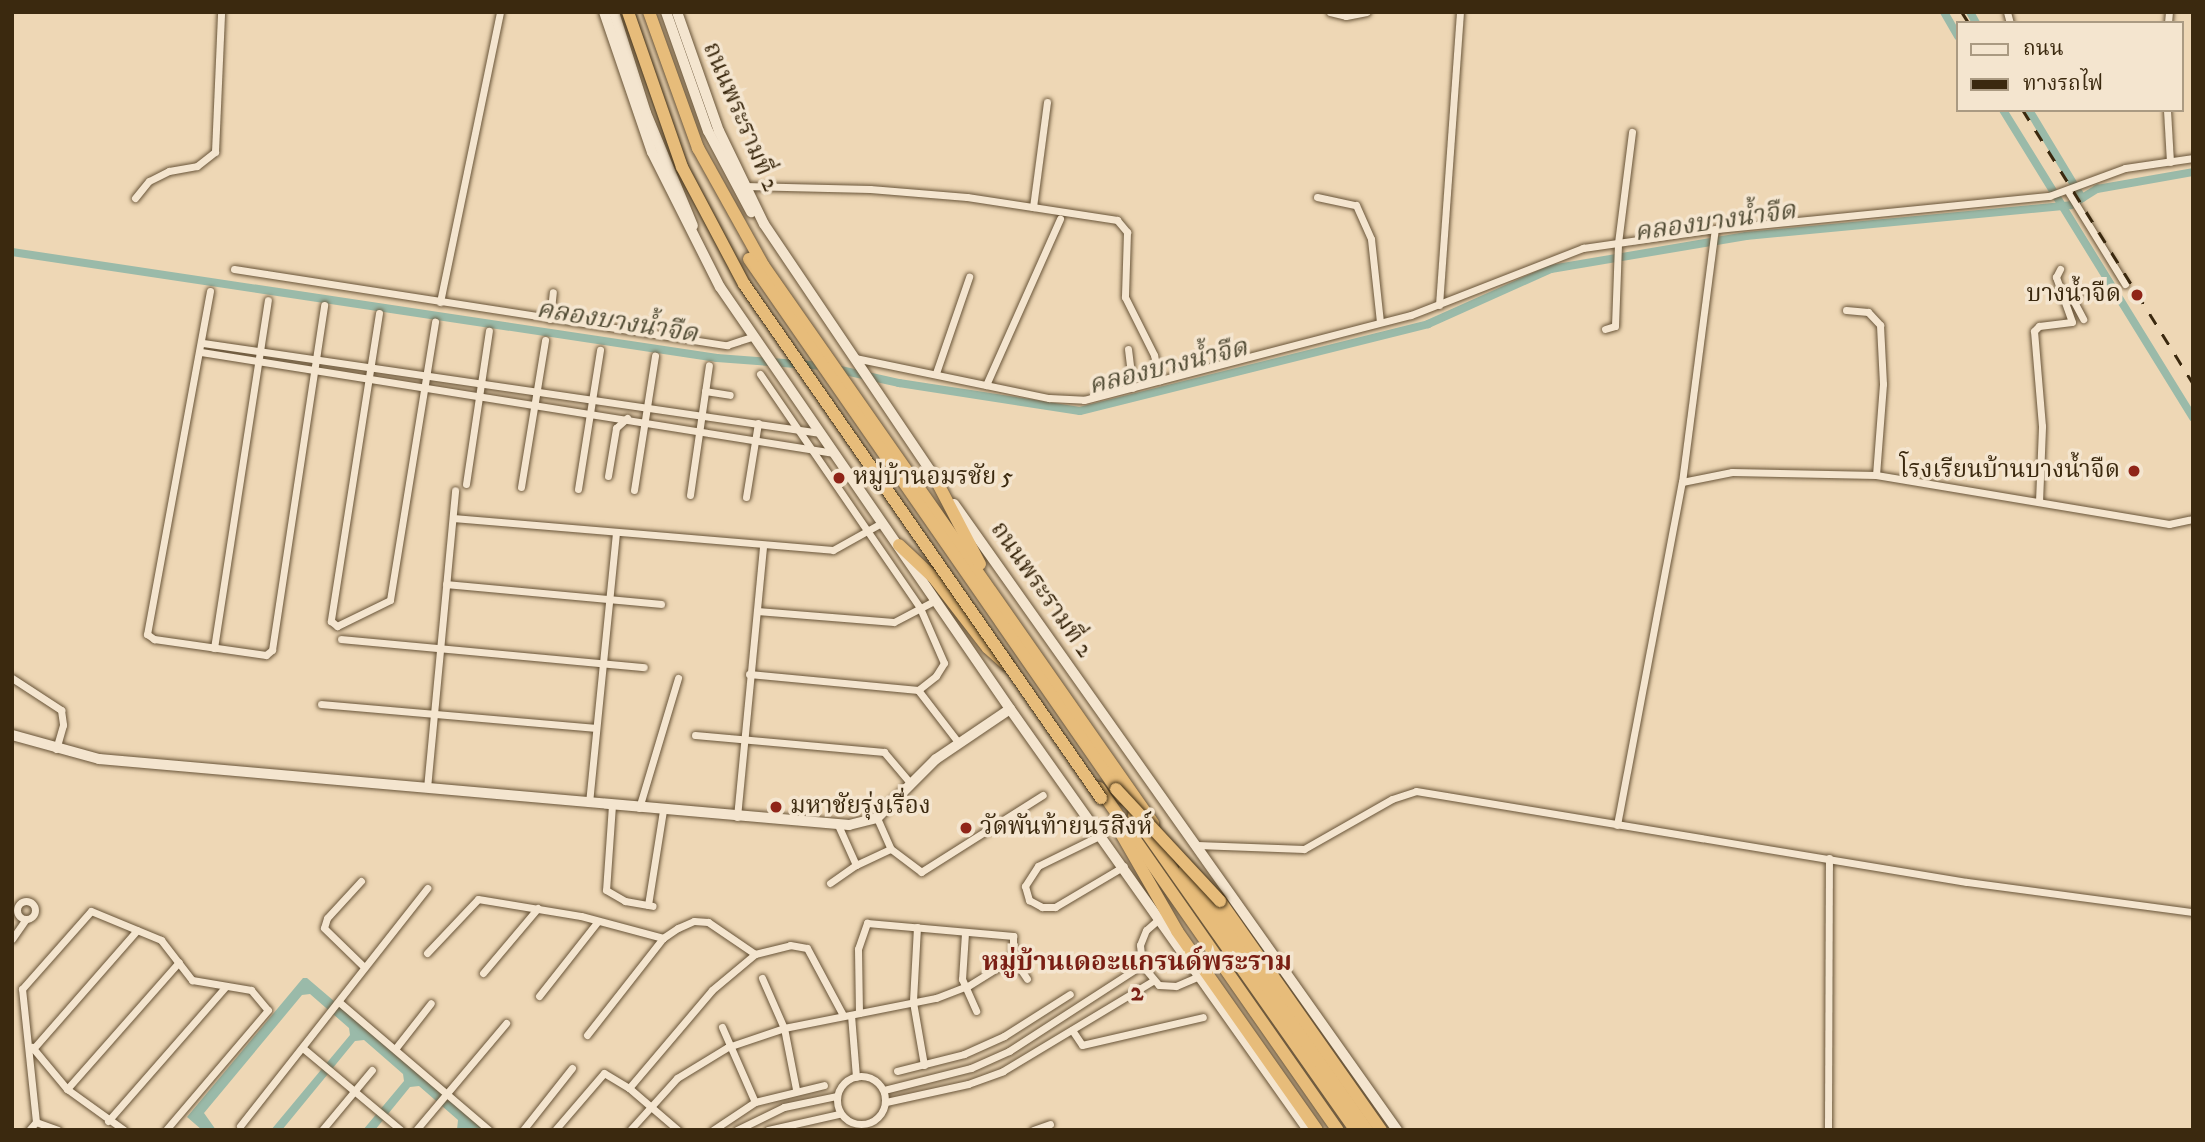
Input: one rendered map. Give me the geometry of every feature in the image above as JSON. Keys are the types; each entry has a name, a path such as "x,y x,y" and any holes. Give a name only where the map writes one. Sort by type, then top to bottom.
{"highway":[{"path":"627,12 682,168 757,302 1336,1130"},
{"path":"627,12 671,142 744,284 1101,798 1336,1130"},
{"path":"647,12 695,154 754,267 1354,1130"},
{"name":"ถนนพระรามที่ 2","path":"647,12 680,104 719,190 763,265 1367,1130"},
{"path":"935,478 1029,646"},
{"path":"899,545 934,578 988,648 1013,666"},
{"path":"1116,789 1220,901 1381,1130"},
{"path":"1101,798 1177,931 1317,1130"}],"main road":[{"path":"604,12 652,152 720,287 759,348 899,545 1010,709 1102,834 1308,1130"},
{"path":"614,12 656,141 720,287"},
{"path":"666,12 719,154 743,200 783,255"},
{"name":"ถนนพระรามที่ 2","path":"677,12 706,99 743,186 783,255 935,478 1397,1130"},
{"path":"12,735 56,749 99,758 838,825 877,818 958,742 1010,709"}],"street":[{"path":"135,198 149,181 169,171 197,166 215,152 221,12"},
{"path":"440,302 500,12"},
{"path":"1330,12 1346,16 1367,12"},
{"path":"1439,305 1460,12"},
{"path":"1033,207 1047,102"},
{"path":"2167,112 2170,162"},
{"path":"1605,329 1615,327 1619,246 1632,132"},
{"path":"853,360 1075,400 1133,388 1439,305 1556,256 1715,231 2049,196 2125,168 2193,158"},
{"path":"743,186 870,189 1108,217 1126,227 1125,298 1154,355 1160,380"},
{"path":"2070,193 2125,284"},
{"path":"1317,197 1356,205 1371,239 1380,322"},
{"path":"986,385 1060,219"},
{"path":"1617,825 1682,482 1715,231"},
{"path":"234,268 727,345 752,337"},
{"path":"2060,269 2056,277 2072,322"},
{"path":"936,373 969,277"},
{"path":"210,291 203,343 147,630 151,639 214,648 271,653 324,305"},
{"path":"2080,291 2072,298 2083,319"},
{"path":"550,319 553,292"},
{"path":"214,648 268,300"},
{"path":"1846,310 1868,312 1881,325 1883,384 1876,475"},
{"path":"2039,502 2042,426 2034,331 2039,326 2083,319 2091,312"},
{"path":"379,313 331,621 337,626 390,600 435,322"},
{"path":"466,484 489,331"},
{"path":"521,487 545,340"},
{"path":"203,343 820,433"},
{"path":"1128,349 1133,388"},
{"path":"578,489 600,350"},
{"path":"201,352 778,441 835,453"},
{"path":"634,490 655,356"},
{"path":"690,495 709,365"},
{"path":"749,674 918,690 936,676 944,663 920,608 760,374"},
{"path":"705,391 730,396"},
{"path":"608,476 616,428 627,418"},
{"path":"746,498 758,423"},
{"path":"778,441 780,426"},
{"path":"1682,482 1732,472 1876,475 2169,524 2192,521"},
{"path":"427,788 455,490"},
{"path":"453,518 833,550 883,523"},
{"path":"589,803 616,532"},
{"path":"737,817 763,545"},
{"path":"446,584 660,604"},
{"path":"757,611 894,622 936,600"},
{"path":"341,639 644,667"},
{"path":"12,678 61,710 56,749"},
{"path":"639,808 678,678"},
{"path":"918,690 958,742"},
{"path":"321,704 596,728"},
{"path":"695,735 884,752 911,784"},
{"path":"1197,845 1304,849 1407,792 2147,909 2193,912"},
{"path":"877,818 891,849 906,865 924,871 1043,795"},
{"path":"612,805 606,890 625,901 650,905 663,810"},
{"path":"838,825 856,865"},
{"path":"1102,834 1038,866 1025,886 1029,900 1042,907 1055,907 1124,866"},
{"path":"831,883 856,865 891,849"},
{"path":"1828,1130 1829,859"},
{"path":"361,881 327,918 324,928 364,968"},
{"path":"240,1126 304,1049 428,888"},
{"path":"12,899 20,904"},
{"path":"12,939 35,908 27,901 20,904"},
{"path":"427,953 473,901 538,908 663,938"},
{"path":"20,904 18,913 26,919"},
{"path":"483,974 538,908"},
{"path":"29,1130 36,1122 23,985 84,913 91,911 162,940 197,982 255,992 267,1016 166,1130"},
{"path":"1160,918 1143,938 1142,965 1153,981 1176,986 1200,976"},
{"path":"587,1035 663,938 701,920 755,954"},
{"path":"539,996 598,921"},
{"path":"856,1077 851,1015 858,949 867,923 1013,936 1013,958 1027,979"},
{"path":"917,926 913,1002 924,1065"},
{"path":"33,1049 137,930"},
{"path":"965,933 962,979 968,986 976,1011"},
{"path":"629,1088 695,1009 755,954 790,945 807,948 851,1015"},
{"path":"631,1130 677,1078 729,1047 784,1028 913,1002 968,986 1013,958"},
{"path":"67,1089 179,962"},
{"path":"884,1090 971,1068 1009,1051 1142,965"},
{"path":"762,978 784,1028 796,1089"},
{"path":"886,1102 968,1084 1003,1071 1153,981"},
{"path":"108,1121 226,986"},
{"path":"897,1071 924,1065 1004,1036 1070,995"},
{"path":"339,1003 489,1130"},
{"path":"395,1049 431,1003"},
{"path":"1072,1030 1082,1045 1203,1017"},
{"path":"416,1130 506,1023"},
{"path":"722,1027 755,1102"},
{"path":"28,1041 67,1089 124,1130"},
{"path":"304,1049 401,1130"},
{"path":"523,1130 572,1068"},
{"path":"322,1130 372,1070"},
{"path":"555,1130 601,1074 606,1073 652,1105 678,1130"},
{"path":"768,1130 839,1114 863,1126 872,1126 881,1115 886,1102 884,1090 870,1079 856,1077"},
{"path":"737,1130 784,1107 836,1096 856,1077"},
{"path":"713,1130 755,1102 796,1089 824,1085"},
{"path":"836,1096 839,1114"},
{"path":"36,1122 58,1130"},
{"path":"1032,1130 1050,1124"}],"shaded area":[{"path":"303,978 307,978 485,1130 457,1130 458,1120 419,1086 410,1087 375,1130 363,1130 404,1081 403,1074 364,1040 355,1041 282,1130 271,1130 350,1035 349,1028 310,994 302,995 204,1113 216,1130 202,1130 187,1117"}],"waterway":[{"path":"1944,12 1956,33"},
{"path":"1970,12 1975,21"},
{"path":"2004,112 2193,418"},
{"path":"2030,112 2082,198"},
{"name":"คลองบางน้ำจืด","path":"836,369 899,383 1080,411 1428,324 1551,269 1746,236 2071,205 2097,189 2193,172"},
{"name":"คลองบางน้ำจืด","path":"12,252 717,358 823,366"}],"railway":[{"path":"1962,12 1968,21"},
{"path":"2024,112 2193,383"}],"place":[{"name":"บางน้ำจืด","path":"2137,295"},
{"name":"โรงเรียนบ้านบางนํ้าจืด","path":"2134,471"},
{"name":"หมู่บ้านอมรชัย 5","path":"839,478"},
{"name":"มหาชัยรุ่งเรื่อง","path":"776,807"},
{"name":"วัดพันท้ายนรสิงห์","path":"966,828"}],"district":[{"name":"หมู่บ้านเดอะแกรนด์พระราม 2","path":"1137,978"}]}
